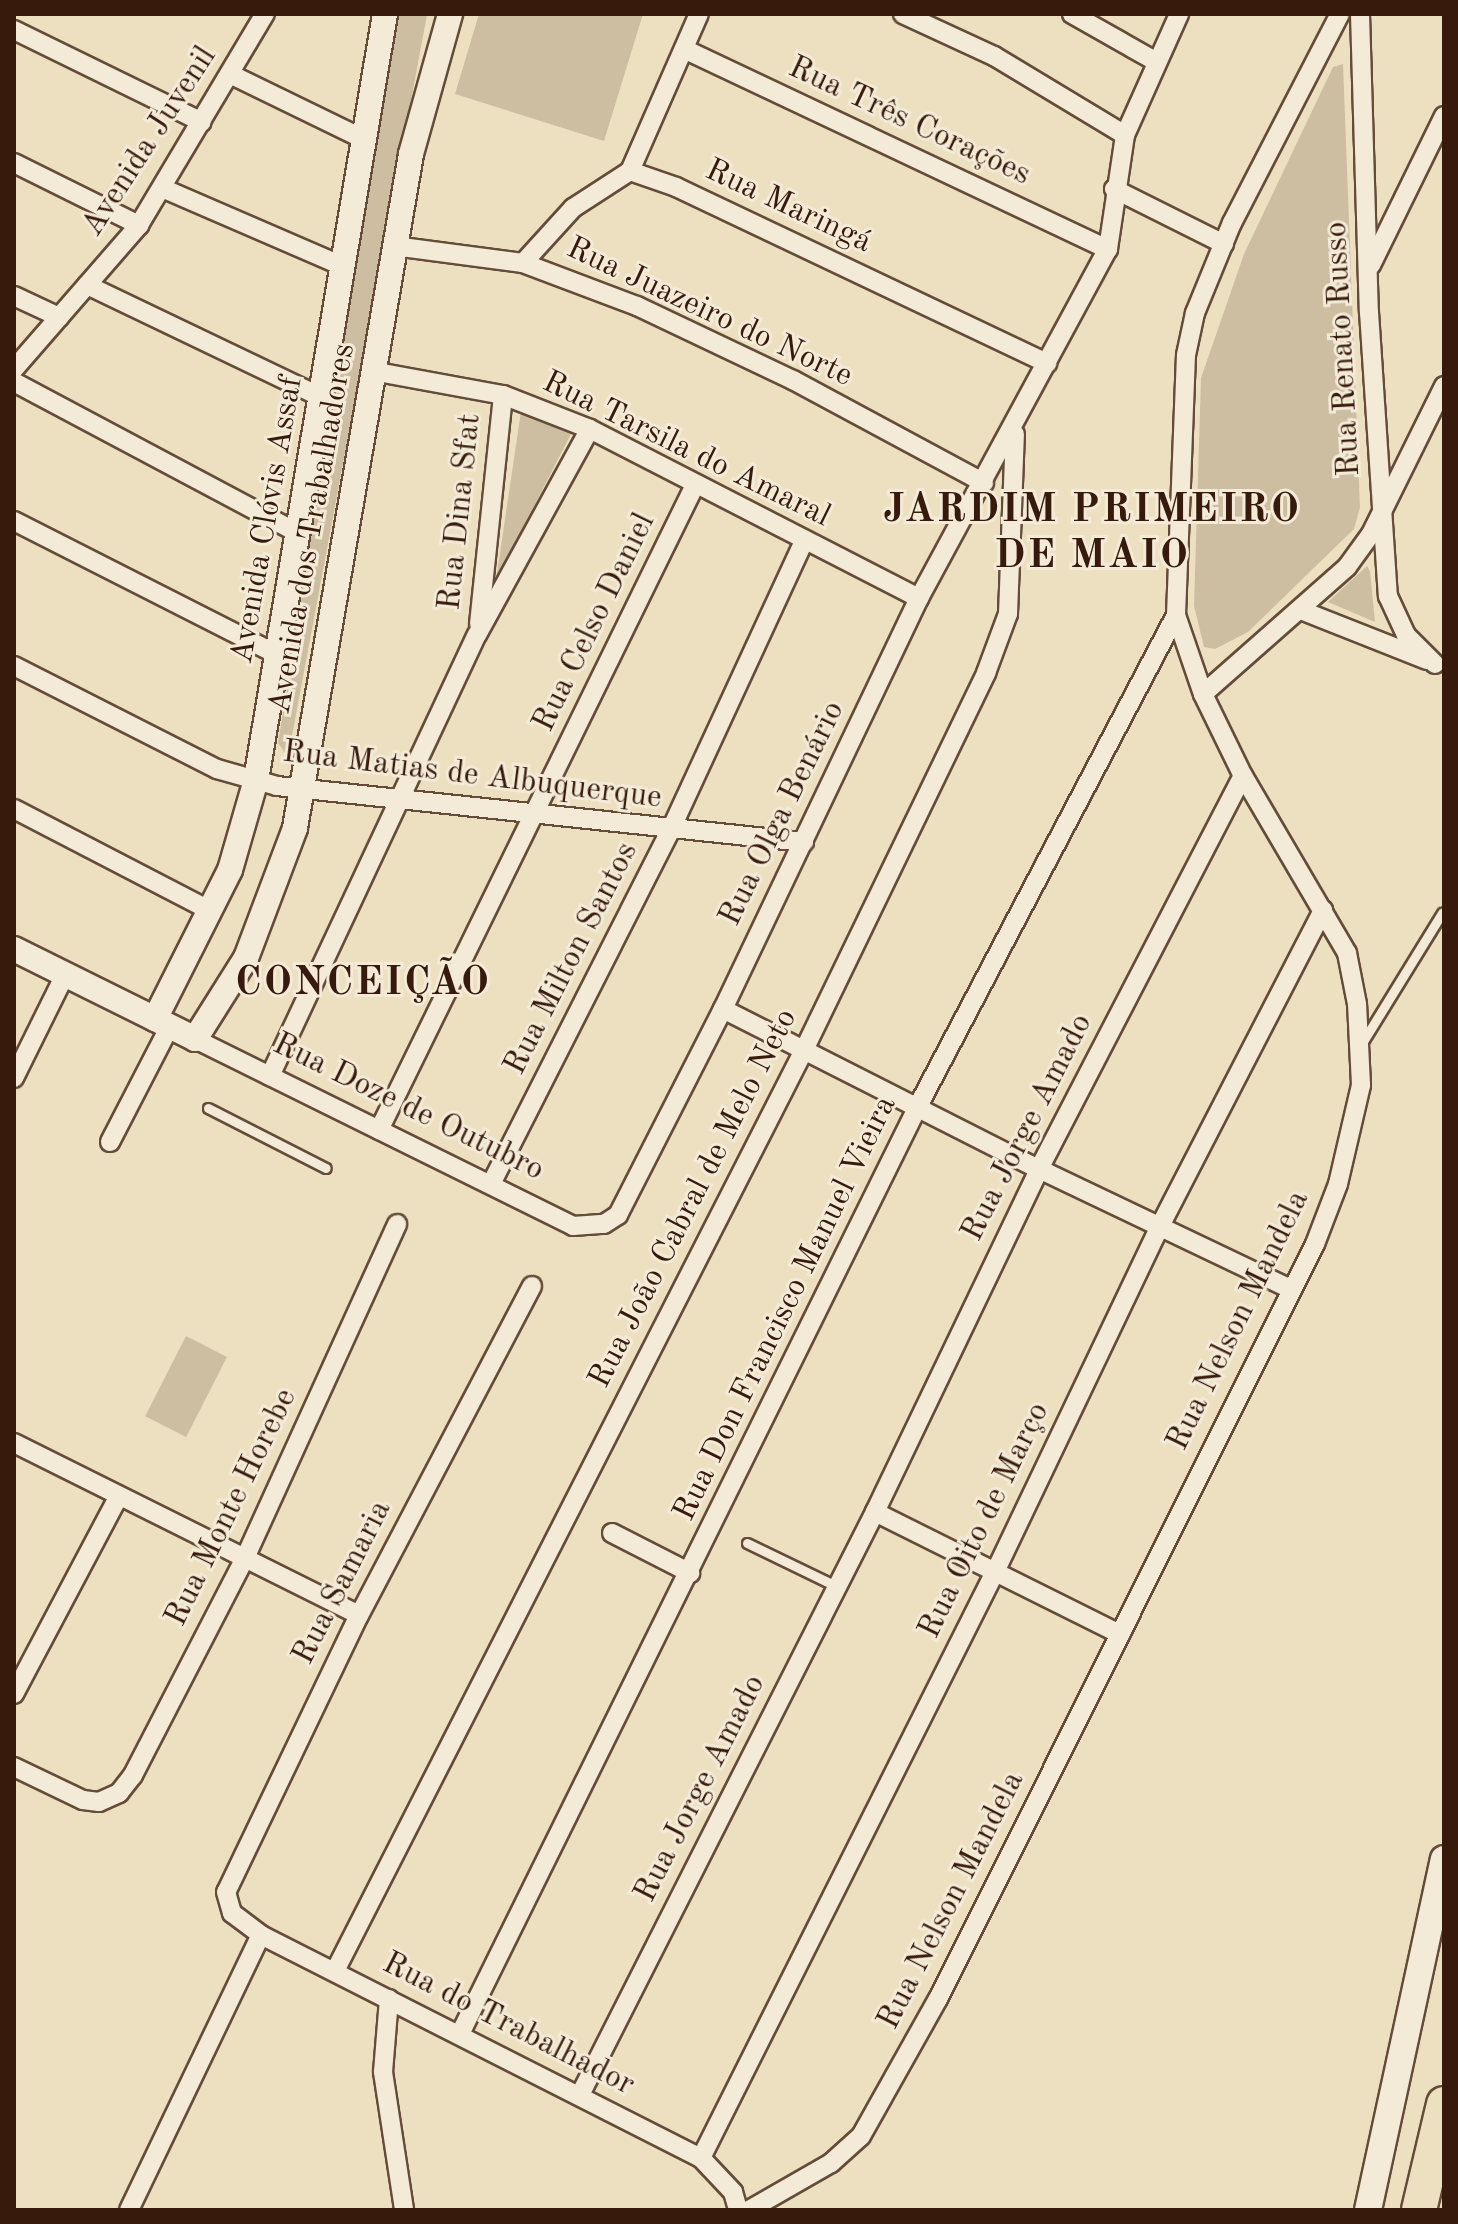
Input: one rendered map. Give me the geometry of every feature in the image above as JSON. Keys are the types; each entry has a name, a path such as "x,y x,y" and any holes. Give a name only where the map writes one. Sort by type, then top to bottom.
{"highway":[{"path":"1419,2210 1444,2104"}],"main road":[{"path":"1368,2210 1444,1859"}],"street":[{"name":"Avenida Clóvis Assaf","path":"162,1022 239,844 256,780 278,655 294,531 321,397 361,138 385,14"},
{"name":"Avenida dos Trabalhadores","path":"195,1039 260,927 303,792 394,246 424,96 450,14"},
{"path":"523,263 573,208 630,171 699,14"},
{"path":"1072,14 1155,61"},
{"path":"1108,249 1114,189 1125,135 1155,61 1179,14"},
{"name":"Rua Nelson Mandela","path":"749,2210 831,2163 861,2136 938,1999 1289,1288 1315,1244 1338,1184 1361,1085 1347,953 1243,776 1203,694 1176,615 1186,355 1195,313 1224,244 1340,14"},
{"name":"Rua Renato Russo","path":"1360,14 1388,596 1406,635 1440,666"},
{"path":"907,15 994,56 1125,135"},
{"name":"Avenida Juvenil","path":"14,369 139,225 230,74 259,16"},
{"path":"14,30 202,122"},
{"name":"Rua Três Corações","path":"684,49 1108,249"},
{"path":"230,74 361,138"},
{"path":"1370,267 1444,116"},
{"path":"14,163 139,225"},
{"name":"Rua Maringá","path":"630,171 690,193 1047,363"},
{"path":"162,188 340,265"},
{"path":"1114,189 1224,244"},
{"name":"Rua Juazeiro do Norte","path":"394,246 523,263 637,306 793,380 984,483"},
{"name":"Rua Olga Benário","path":"604,1224 618,1215 723,1009 919,598 1015,427 1108,249"},
{"path":"87,285 321,397"},
{"path":"14,296 59,317"},
{"name":"Rua Tarsila do Amaral","path":"372,371 503,395 590,429 694,487 919,598"},
{"path":"14,382 294,531"},
{"path":"1203,694 1303,611 1347,567 1383,507 1444,386"},
{"name":"Rua Dina Sfat","path":"477,635 503,395"},
{"name":"Rua João Cabral de Melo Neto","path":"335,1971 804,1050 986,673 1008,614 1015,427"},
{"name":"Rua Dina Sfat","path":"270,1076 477,635 590,429"},
{"name":"Rua Celso Daniel","path":"379,1130 694,487"},
{"path":"14,521 278,655"},
{"name":"Rua Milton Santos","path":"491,1184 671,829 804,541"},
{"path":"1303,611 1440,666"},
{"name":"Rua Don Francisco Manuel Vieira","path":"460,2034 917,1108 1176,615"},
{"name":"Rua Matias de Albuquerque","path":"14,666 152,739 256,780 303,792 804,842"},
{"name":"Rua Jorge Amado","path":"581,2093 875,1512 1039,1169 1243,776"},
{"path":"14,809 211,911"},
{"name":"Rua Oito de Março","path":"701,2158 995,1572 1159,1228 1323,910"},
{"name":"Rua Doze de Outubro","path":"14,949 573,1226 604,1224"},
{"path":"14,1078 65,975"},
{"path":"723,1009 1039,1169 1289,1288"},
{"path":"110,1142 162,1022"},
{"name":"Rua Monte Horebe","path":"14,1767 83,1800 99,1802 119,1793 133,1775 245,1558 397,1224"},
{"name":"Rua Samaria","path":"232,1913 226,1892 238,1861 359,1615 532,1286"},
{"path":"14,1443 359,1615"},
{"path":"14,1694 119,1496"},
{"path":"875,1512 1120,1634"},
{"path":"612,1533 690,1573"},
{"name":"Rua do Trabalhador","path":"232,1913 261,1935 581,2093 701,2158 733,2192 738,2210"},
{"path":"129,2210 261,1935"},
{"path":"389,1999 383,2072 404,2210"}],"lane":[{"path":"1359,1048 1442,913"},
{"path":"208,1108 326,1168"},
{"path":"747,1543 836,1586"}],"shaded area":[{"path":"396,14 427,15 288,757 278,743"},
{"path":"479,14 643,14 604,141 455,94"},
{"path":"1343,64 1360,508 1354,529 1248,632 1215,649 1204,647 1194,606 1201,378 1244,254 1333,67"},
{"path":"521,411 573,430 496,580"},
{"path":"1367,566 1370,571 1375,622 1328,602"},
{"path":"186,1336 227,1357 186,1437 145,1416"}],"district":[{"name":"JARDIM PRIMEIRO DE MAIO","path":"1092,534"},
{"name":"CONCEIÇÃO","path":"363,984"}]}
